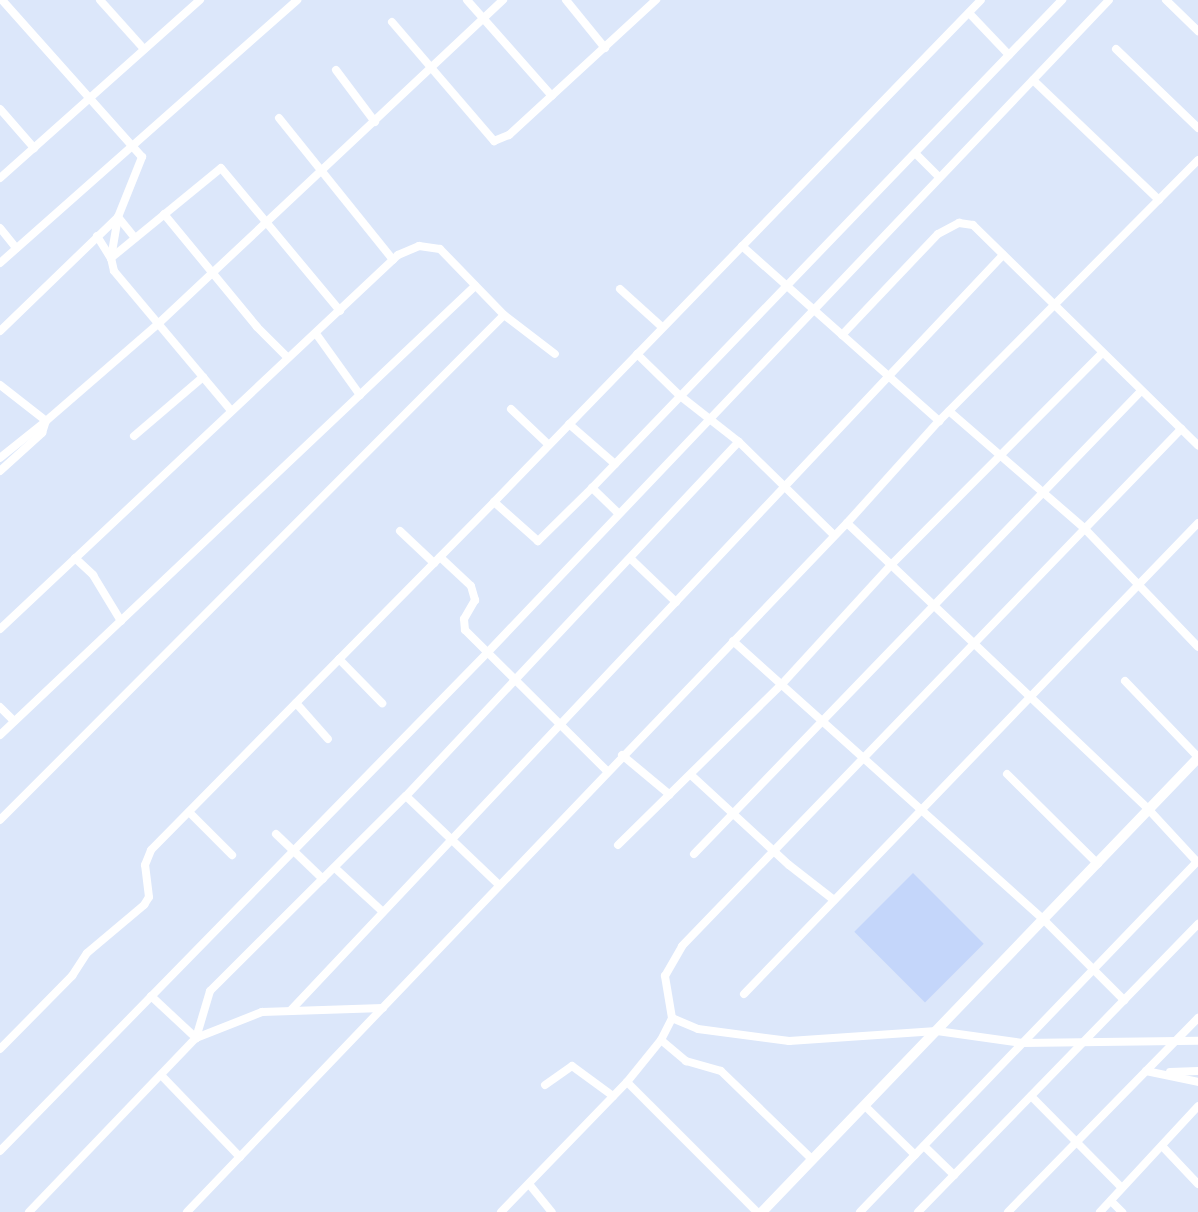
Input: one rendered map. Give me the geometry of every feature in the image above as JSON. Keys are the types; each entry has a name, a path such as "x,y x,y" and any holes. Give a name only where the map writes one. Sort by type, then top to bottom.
{"street":[{"path":"2,0 142,157 118,217 111,258"},
{"path":"100,0 144,49"},
{"path":"0,178 200,0"},
{"path":"0,263 135,148 298,0"},
{"path":"467,0 552,96"},
{"path":"0,458 159,323 503,0"},
{"path":"566,0 605,48"},
{"path":"392,22 429,70 495,141 509,135 657,0"},
{"path":"0,1049 72,976 87,953 144,905 149,897 145,865 151,850 494,502 981,0"},
{"path":"494,502 537,541 592,488 1062,0"},
{"path":"0,1151 488,652 617,512 1109,0"},
{"path":"1166,0 1198,31"},
{"path":"969,13 1009,55"},
{"path":"1116,49 1198,128"},
{"path":"336,70 375,122"},
{"path":"1033,80 1159,200"},
{"path":"0,109 34,148"},
{"path":"279,118 320,173 393,260"},
{"path":"915,153 939,177"},
{"path":"187,1212 498,884 847,523 939,421 1198,160"},
{"path":"111,258 221,167 340,312"},
{"path":"164,214 212,273 288,357"},
{"path":"0,331 118,217"},
{"path":"118,217 135,238"},
{"path":"842,335 938,234 959,223 973,225 1198,445"},
{"path":"0,228 16,248"},
{"path":"97,236 111,258 114,271 230,409"},
{"path":"0,629 230,409 317,335 393,260 419,246 432,245 504,315 555,354"},
{"path":"742,246 889,380 939,421"},
{"path":"291,1010 453,841 676,601 889,380 1003,255"},
{"path":"0,735 475,286"},
{"path":"620,289 663,327"},
{"path":"0,820 504,315"},
{"path":"317,335 360,395"},
{"path":"618,845 782,684 892,564 1102,353"},
{"path":"637,354 679,395 739,442 834,535"},
{"path":"134,436 203,377"},
{"path":"0,385 46,421"},
{"path":"694,854 1141,391"},
{"path":"511,409 549,445"},
{"path":"949,411 1085,529 1140,583 1198,647"},
{"path":"0,471 42,433 46,421"},
{"path":"569,424 615,464"},
{"path":"501,1212 627,1082 661,1040 672,1018 665,976 672,961 1181,429"},
{"path":"29,1212 196,1038 210,991 406,796 632,560 739,442"},
{"path":"592,488 617,512"},
{"path":"847,523 892,564 972,646 1150,811 1198,862 860,1212"},
{"path":"744,994 1198,523"},
{"path":"400,531 471,586 475,600 464,620 465,630 607,771"},
{"path":"75,558 93,575 121,621"},
{"path":"632,560 676,601"},
{"path":"733,640 822,719 862,760 1043,919 1124,1000"},
{"path":"339,659 382,703"},
{"path":"627,1082 760,1212 1150,811 1198,757 1125,681"},
{"path":"296,703 328,739"},
{"path":"0,707 14,722"},
{"path":"622,755 670,795"},
{"path":"1007,774 1098,864"},
{"path":"691,775 834,900"},
{"path":"406,796 498,884"},
{"path":"189,812 232,855"},
{"path":"276,834 323,879"},
{"path":"335,867 383,912"},
{"path":"918,1212 1198,924"},
{"path":"151,996 196,1038 208,1037 239,1018 291,1010 383,1008"},
{"path":"672,1018 698,1029 789,1041 937,1031 1022,1043 1198,1041"},
{"path":"1008,1212 1198,1018"},
{"path":"661,1040 686,1061 722,1071 813,1160"},
{"path":"545,1084 572,1066 613,1096"},
{"path":"1146,1071 1198,1082"},
{"path":"1166,1074 1198,1071"},
{"path":"161,1074 240,1157"},
{"path":"1031,1096 1079,1140 1122,1188"},
{"path":"865,1106 915,1155"},
{"path":"1100,1212 1163,1147 1198,1106"},
{"path":"924,1146 954,1175"},
{"path":"1163,1147 1198,1184"},
{"path":"529,1184 552,1212"},
{"path":"1111,1201 1122,1212"},
{"path":"925,1204 933,1212"}],"shaded area":[{"path":"913,873 984,944 925,1002 854,932"}]}
